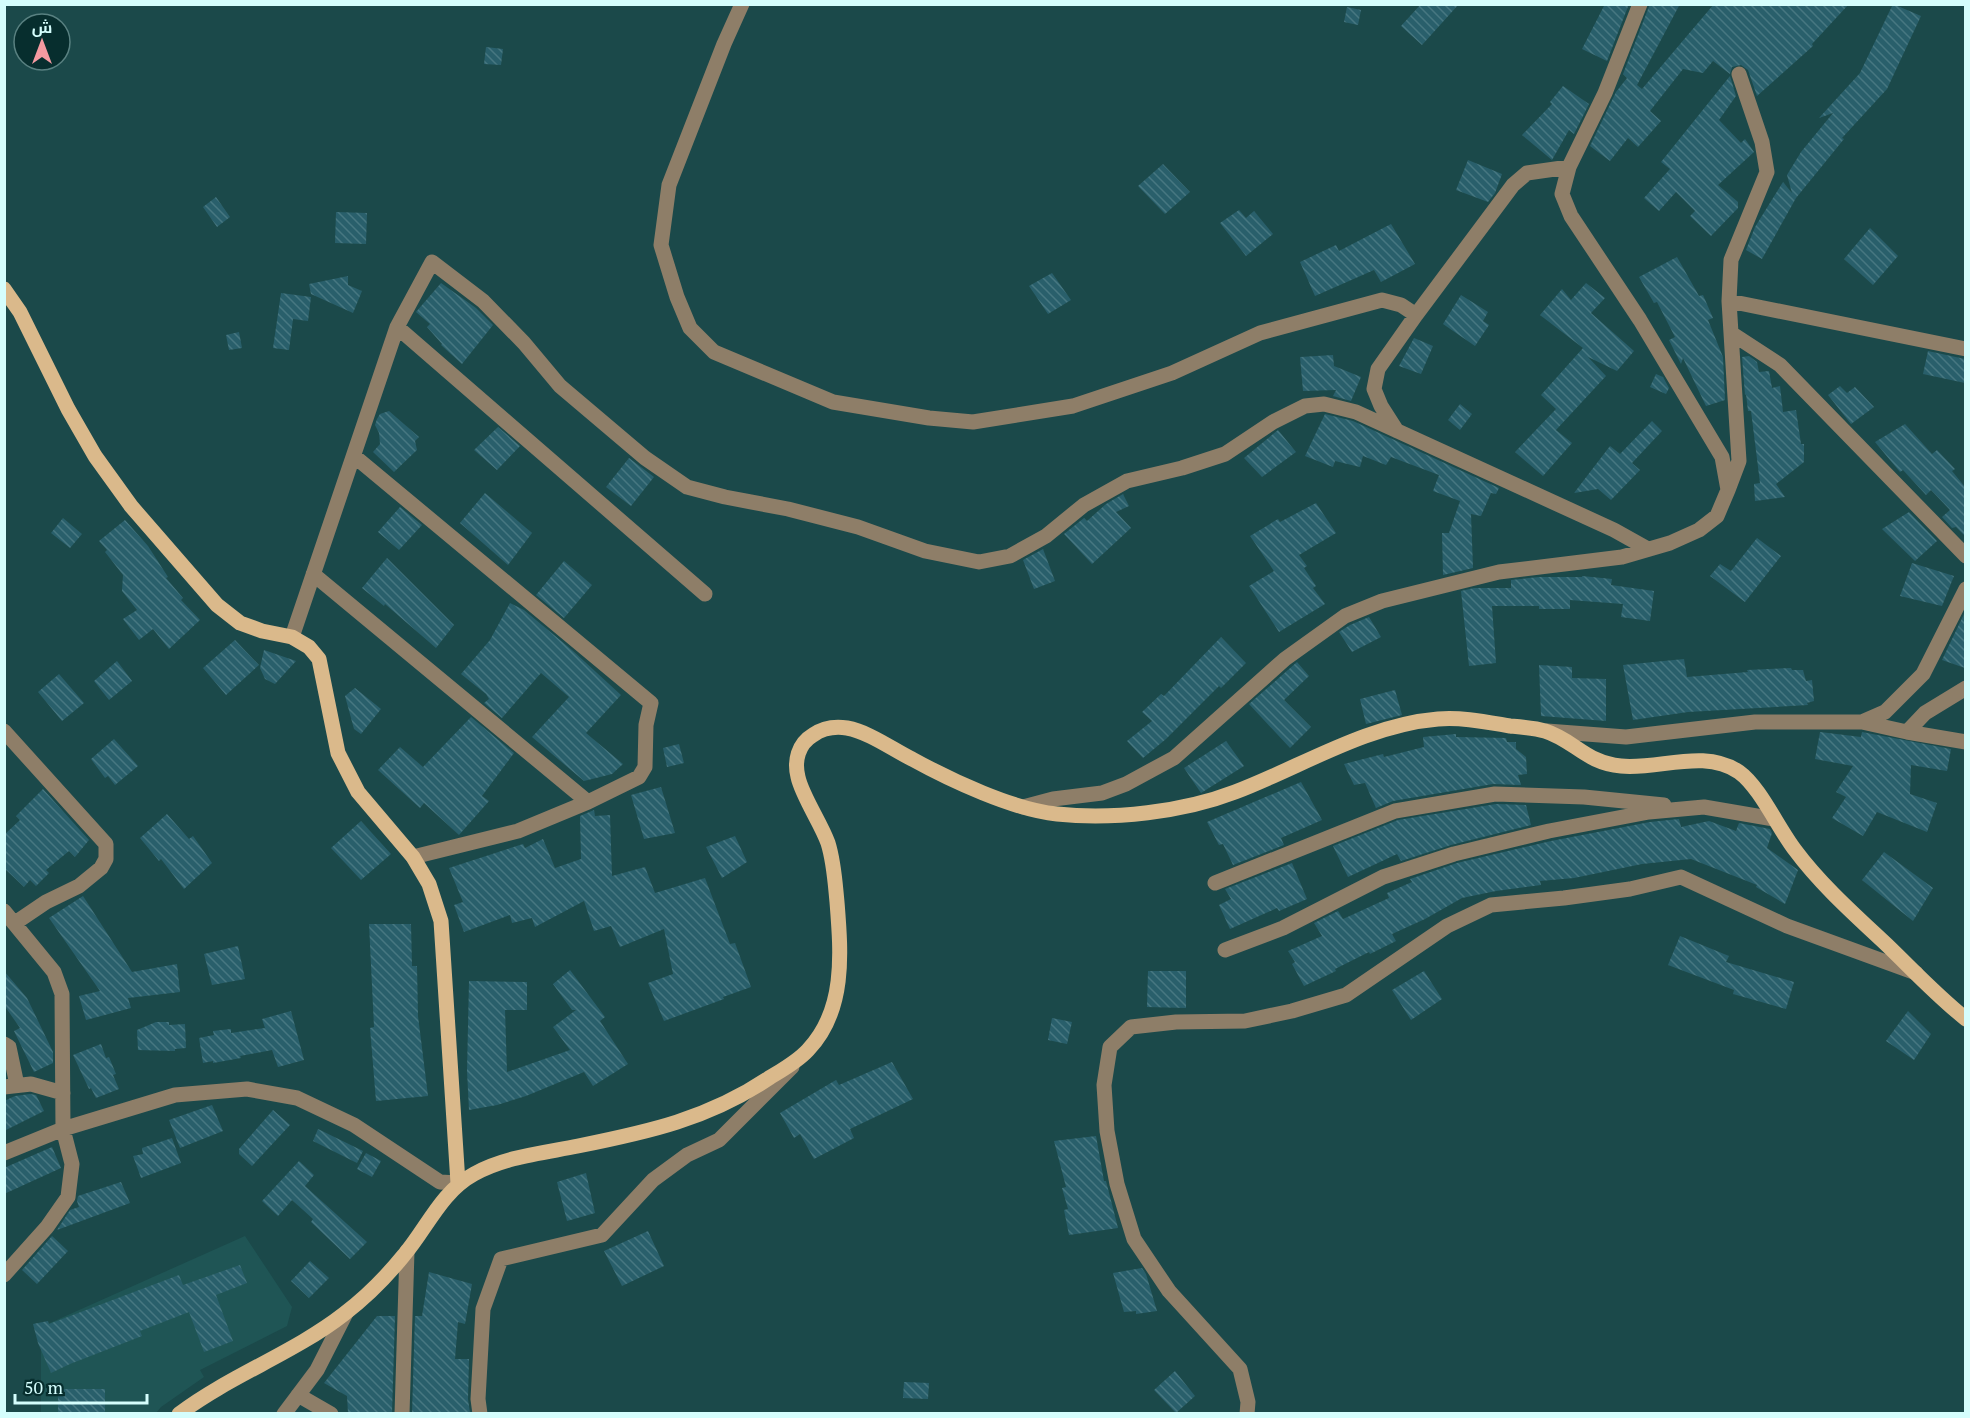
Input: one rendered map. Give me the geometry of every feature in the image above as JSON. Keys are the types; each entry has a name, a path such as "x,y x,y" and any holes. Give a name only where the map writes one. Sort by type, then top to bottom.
{"main road":[{"path":"4,289 20,312 68,409 95,456 130,506 216,605 240,623 262,631 292,637 309,646 319,659 338,753 358,792 413,857 429,884 441,921 458,1183"},
{"path":"179,1413 208,1393 313,1335 346,1313 407,1251 430,1217 458,1183 478,1171 504,1161 639,1134 674,1124 740,1097 805,1054 824,1030 837,992 840,948 835,871 829,846 798,777 798,755 802,744 815,733 827,728 842,727 858,731 936,772 1023,807 1070,816 1120,815 1176,808 1232,793 1323,752 1364,738 1428,721 1466,719 1547,731 1593,759 1627,767 1693,760 1720,763 1738,771 1749,782 1795,851 1936,995 1965,1019"}],"street":[{"path":"742,4 669,185 661,245 676,297 690,328 714,352 833,402 929,418 973,422 1073,406 1172,374 1260,333 1383,300 1401,304 1416,315"},
{"path":"1640,4 1605,93 1569,167 1562,194 1571,216 1640,320 1722,457 1728,490"},
{"path":"1023,807 1053,799 1102,793 1126,784 1174,758 1285,659 1345,616 1382,601 1499,572 1622,557 1670,543 1699,530 1717,516 1740,461 1729,301 1731,260 1767,172 1762,142 1740,74"},
{"path":"1397,431 1381,406 1374,389 1378,369 1513,185 1527,173 1569,167"},
{"path":"292,637 397,327 432,262 483,301 524,343 560,386 645,458 687,487 858,527 925,550 979,562 1010,556 1046,536 1084,505 1127,481 1182,468 1225,454 1273,422 1305,406 1324,404 1356,412 1614,531 1648,549"},
{"path":"1729,301 1965,350"},
{"path":"397,327 705,594"},
{"path":"1731,333 1780,365 1965,556"},
{"path":"354,456 651,703 646,725 645,767 639,777 588,802 518,831 413,857"},
{"path":"313,573 588,802"},
{"path":"1862,722 1885,712 1923,674 1965,589"},
{"path":"1907,732 1925,712 1965,688"},
{"path":"1547,731 1626,737 1755,722 1862,722 1965,742"},
{"path":"4,731 106,844 106,859 101,868 79,886 46,902 15,923"},
{"path":"1215,883 1395,811 1495,794 1644,801 1688,808"},
{"path":"1225,950 1282,928 1383,877 1454,854 1560,829 1650,812 1704,807 1774,819"},
{"path":"1247,1413 1248,1402 1240,1369 1169,1291 1134,1239 1117,1184 1107,1131 1104,1085 1110,1047 1131,1027 1176,1022 1245,1021 1292,1011 1346,995 1447,926 1491,905 1630,889 1681,877 1787,926 1916,973"},
{"path":"4,911 54,972 62,994 63,1128 72,1164 68,1197 47,1227 4,1275"},
{"path":"4,1044 9,1047 11,1086 31,1084 63,1093"},
{"path":"480,1413 478,1399 483,1309 501,1259 602,1235 653,1180 687,1155 719,1140 805,1054"},
{"path":"4,1153 63,1128 175,1095 247,1089 297,1098 354,1125 440,1182 458,1183"},
{"path":"402,1413 407,1251"},
{"path":"284,1413 317,1370 346,1313"},
{"path":"298,1395 331,1413"}],"shaded area":[{"path":"245,1236 292,1307 287,1326 200,1370 204,1377 156,1413 41,1414 41,1327"}],"building":[{"path":"1421,4 1459,4 1422,45 1401,26"},
{"path":"1605,4 1629,4 1607,61 1582,49"},
{"path":"1650,4 1680,4 1637,85 1642,89 1714,4 1849,4 1812,44 1813,46 1757,96 1748,70 1741,65 1732,67 1730,74 1713,61 1703,73 1683,69 1650,111 1661,121 1638,147 1628,138 1610,161 1590,146 1616,92 1627,78 1623,74"},
{"path":"1893,4 1921,16 1887,89 1842,138 1844,139 1796,198 1762,259 1746,250 1755,227 1783,182 1792,193 1787,175 1801,152 1833,113 1819,118 1860,73"},
{"path":"1347,7 1361,10 1358,25 1344,22"},
{"path":"486,47 503,49 501,65 484,64"},
{"path":"1730,76 1736,96 1719,120 1741,143 1745,139 1754,152 1718,185 1738,202 1738,208 1711,236 1690,216 1695,211 1676,192 1659,211 1644,198 1670,169 1661,162"},
{"path":"1563,86 1589,104 1574,134 1569,130 1552,160 1522,135 1552,104 1550,102"},
{"path":"1468,160 1502,174 1495,193 1488,202 1456,190"},
{"path":"1163,164 1190,192 1165,214 1138,186"},
{"path":"216,197 230,217 217,227 203,207"},
{"path":"1239,210 1246,218 1254,211 1273,234 1246,256 1220,223"},
{"path":"336,212 367,213 366,244 335,243"},
{"path":"1391,224 1415,264 1381,282 1374,270 1315,296 1300,262 1336,245 1339,251"},
{"path":"1870,228 1898,256 1873,285 1844,259"},
{"path":"1677,257 1699,296 1703,295 1713,318 1708,320 1723,357 1725,400 1706,406 1683,358 1681,364 1669,340 1675,337 1657,302 1654,303 1639,277"},
{"path":"1052,273 1071,300 1048,314 1029,286"},
{"path":"348,276 348,285 362,291 353,313 311,294 309,284"},
{"path":"441,283 476,308 493,325 462,364 441,345 427,327 430,324 416,312"},
{"path":"1586,283 1605,298 1591,313 1634,351 1617,371 1588,357 1606,376 1556,430 1572,443 1543,476 1515,452 1556,409 1541,395 1583,348 1540,315 1562,289 1571,300"},
{"path":"281,293 311,297 308,321 293,319 289,350 273,348"},
{"path":"1461,295 1488,312 1483,321 1489,325 1475,346 1443,324"},
{"path":"239,332 242,348 229,350 226,335"},
{"path":"1414,338 1433,346 1421,374 1399,366"},
{"path":"1928,351 1965,359 1965,383 1923,374"},
{"path":"1333,355 1334,366 1361,377 1351,401 1333,396 1336,390 1303,391 1300,357"},
{"path":"1749,356 1757,362 1759,372 1769,371 1772,388 1780,386 1783,412 1796,410 1801,444 1804,444 1804,462 1776,484 1785,497 1755,501 1754,484 1760,483 1751,411 1748,411 1745,395 1742,357"},
{"path":"1656,374 1663,377 1669,388 1666,394 1650,387"},
{"path":"1840,386 1847,393 1855,387 1874,407 1851,424 1828,395"},
{"path":"1460,404 1472,414 1460,430 1448,420"},
{"path":"389,411 419,437 415,441 417,450 394,472 373,452 380,444 379,433 375,425 377,419 380,414"},
{"path":"1325,414 1353,421 1499,488 1496,494 1491,493 1481,516 1471,514 1473,568 1443,575 1442,533 1449,533 1460,501 1433,491 1439,475 1391,457 1386,465 1363,456 1360,467 1335,461 1333,467 1305,456"},
{"path":"1652,421 1662,431 1632,463 1640,470 1611,500 1598,489 1574,493 1610,446 1620,454"},
{"path":"1905,424 1932,454 1937,450 1955,469 1952,471 1965,487 1965,536 1956,527 1952,528 1942,517 1950,510 1931,490 1926,495 1903,470 1900,472 1875,442"},
{"path":"498,427 520,446 497,470 474,450"},
{"path":"1278,430 1296,452 1262,477 1244,458"},
{"path":"629,458 654,477 631,506 606,487"},
{"path":"485,493 532,533 508,565 460,523"},
{"path":"1123,494 1129,506 1116,512 1131,528 1092,564 1064,534 1084,518 1087,521 1106,504"},
{"path":"1316,503 1336,533 1299,555 1307,566 1304,568 1316,586 1313,588 1325,604 1279,632 1249,586 1274,571 1250,536 1278,519 1280,522"},
{"path":"400,507 422,525 399,550 378,532"},
{"path":"1909,512 1937,541 1915,561 1882,529"},
{"path":"63,518 82,534 70,548 51,533"},
{"path":"125,520 148,546 168,577 166,578 183,598 181,600 200,620 169,649 153,629 139,640 123,619 137,610 122,591 123,575 99,541"},
{"path":"1757,538 1781,556 1745,602 1710,576 1720,564 1731,571"},
{"path":"1043,549 1055,581 1034,589 1023,560"},
{"path":"387,558 454,625 436,648 385,604 384,606 362,588"},
{"path":"564,561 592,585 564,618 536,595"},
{"path":"1912,563 1954,576 1942,606 1900,596"},
{"path":"1582,576 1612,579 1611,585 1654,591 1650,621 1621,617 1623,604 1570,600 1570,609 1539,609 1539,606 1492,606 1496,663 1469,666 1461,591 1474,588 1511,588 1511,580"},
{"path":"510,603 524,610 621,695 586,733 623,764 612,774 584,781 532,737 569,697 541,673 502,718 484,703 489,699 486,694 461,674 490,640"},
{"path":"1965,612 1965,668 1942,660"},
{"path":"1369,617 1381,637 1352,652 1339,632"},
{"path":"1221,637 1246,663 1143,758 1127,741 1152,721 1142,712 1161,694 1164,696"},
{"path":"235,640 259,665 226,695 203,668"},
{"path":"264,650 296,661 275,684 265,679 260,668"},
{"path":"1684,659 1687,677 1748,672 1747,670 1791,668 1792,670 1803,670 1806,681 1812,680 1814,701 1807,703 1808,705 1688,712 1633,720 1623,665"},
{"path":"117,661 132,681 109,700 94,681"},
{"path":"1297,662 1309,676 1284,700 1311,727 1290,748 1249,704"},
{"path":"1539,665 1572,667 1572,678 1606,679 1606,721 1541,716"},
{"path":"59,674 84,703 62,721 38,692"},
{"path":"355,688 381,709 361,734 354,729 345,696"},
{"path":"1395,690 1402,715 1366,724 1360,699"},
{"path":"471,717 514,753 482,796 489,801 459,835 424,803 420,808 378,770 400,747 423,767"},
{"path":"1820,732 1861,737 1862,732 1951,749 1947,771 1911,765 1910,794 1937,803 1927,832 1877,812 1863,836 1832,818 1846,797 1836,792 1853,766 1815,759"},
{"path":"1456,734 1456,737 1506,738 1507,742 1516,742 1516,749 1526,757 1527,774 1518,775 1521,785 1493,784 1393,801 1376,808 1365,783 1354,785 1344,764 1424,747 1423,737"},
{"path":"114,739 138,766 115,785 108,776 105,778 91,759"},
{"path":"1226,741 1244,766 1201,793 1184,768"},
{"path":"679,744 684,763 667,767 663,748"},
{"path":"1301,782 1322,820 1281,838 1284,845 1233,865 1223,844 1219,845 1207,822"},
{"path":"661,787 675,833 644,839 631,795"},
{"path":"43,789 89,840 75,857 69,851 46,870 49,873 36,886 30,880 24,887 4,868 4,835 20,820 16,816"},
{"path":"1496,804 1526,805 1531,825 1451,845 1401,861 1397,854 1348,877 1333,846 1398,820"},
{"path":"594,810 595,816 610,815 612,876 645,867 655,893 705,878 730,944 735,943 751,987 664,1021 648,983 673,974 664,929 620,947 611,926 594,931 584,901 535,927 532,918 512,923 510,915 464,932 454,905 463,902 449,868 523,844 525,848 543,839 555,868 581,859 580,816"},
{"path":"167,814 189,839 193,836 212,863 184,889 161,859 159,861 140,838"},
{"path":"1679,819 1681,827 1709,821 1736,831 1739,823 1770,829 1772,833 1767,848 1798,870 1785,904 1756,887 1757,885 1691,859 1642,864 1574,878 1540,881 1541,885 1462,898 1392,934 1396,941 1370,954 1369,952 1304,986 1292,964 1295,962 1288,951 1322,936 1314,923 1338,911 1343,919 1389,898 1387,893 1412,882 1410,879 1457,863 1551,841 1650,822"},
{"path":"361,821 391,854 361,880 331,848"},
{"path":"735,836 747,862 722,878 706,847"},
{"path":"1884,852 1933,888 1913,921 1862,880"},
{"path":"1292,863 1307,899 1279,911 1277,908 1230,929 1219,905 1231,899 1225,889"},
{"path":"83,896 132,972 177,964 180,992 128,998 131,1008 86,1020 79,996 100,991 49,918"},
{"path":"369,924 411,924 412,966 417,966 418,1016 428,1096 376,1101 370,1028 374,1027"},
{"path":"1680,936 1729,956 1726,962 1794,982 1786,1009 1733,994 1734,990 1668,965"},
{"path":"238,946 245,979 212,985 204,954"},
{"path":"570,970 605,1017 600,1021 628,1064 593,1086 584,1072 526,1096 497,1105 469,1110 467,1071 469,981 527,982 527,1010 505,1010 507,1072 570,1050 553,1027 576,1010 572,1010 553,984"},
{"path":"4,971 27,998 53,1052 53,1063 34,1072 14,1031 20,1028 4,1005"},
{"path":"1148,971 1186,971 1186,1008 1147,1007"},
{"path":"1424,971 1442,999 1411,1020 1392,990"},
{"path":"291,1011 304,1060 278,1067 272,1050 240,1056 241,1058 203,1063 199,1038 214,1035 213,1031 231,1029 231,1033 265,1028 262,1019"},
{"path":"1908,1011 1931,1034 1914,1060 1886,1041"},
{"path":"1052,1018 1072,1022 1067,1044 1048,1040"},
{"path":"156,1022 169,1022 169,1025 185,1024 186,1048 175,1049 175,1051 138,1050 137,1030"},
{"path":"101,1044 116,1074 113,1075 119,1089 96,1098 91,1088 89,1089 73,1055"},
{"path":"892,1062 913,1099 850,1129 854,1138 814,1159 800,1134 794,1138 780,1113 836,1080 839,1085"},
{"path":"36,1095 44,1111 4,1131 4,1101 15,1096"},
{"path":"212,1105 223,1131 180,1148 169,1120"},
{"path":"273,1110 290,1125 252,1166 239,1154 239,1149"},
{"path":"318,1129 363,1151 357,1163 313,1141"},
{"path":"1096,1136 1104,1181 1106,1181 1118,1228 1069,1235 1064,1210 1068,1209 1062,1188 1066,1187 1054,1141"},
{"path":"172,1138 181,1163 141,1178 133,1156 143,1154 142,1148"},
{"path":"52,1147 61,1168 4,1194 4,1168"},
{"path":"366,1153 381,1161 372,1177 357,1169"},
{"path":"299,1161 314,1175 305,1186 367,1242 350,1259 311,1222 313,1219 292,1200 278,1216 262,1201"},
{"path":"586,1173 595,1213 567,1221 557,1182"},
{"path":"121,1182 130,1203 57,1230 70,1210 79,1207 78,1196"},
{"path":"648,1231 664,1266 622,1286 604,1251"},
{"path":"52,1236 68,1251 37,1284 22,1270"},
{"path":"310,1261 329,1278 309,1298 291,1281"},
{"path":"240,1265 247,1283 216,1295 233,1341 204,1352 189,1312 140,1331 142,1336 51,1373 38,1343 33,1324 48,1321 49,1324 179,1275 183,1285"},
{"path":"1142,1268 1146,1274 1157,1311 1136,1314 1136,1311 1124,1312 1113,1273"},
{"path":"429,1272 472,1284 465,1324 458,1322 455,1359 469,1359 470,1413 412,1413 415,1316 422,1316"},
{"path":"377,1316 395,1316 392,1413 348,1413 347,1396 324,1383"},
{"path":"1175,1371 1195,1396 1176,1413 1154,1390"},
{"path":"904,1382 929,1383 928,1399 903,1398"},
{"path":"58,1389 105,1389 105,1413 58,1413"}]}
